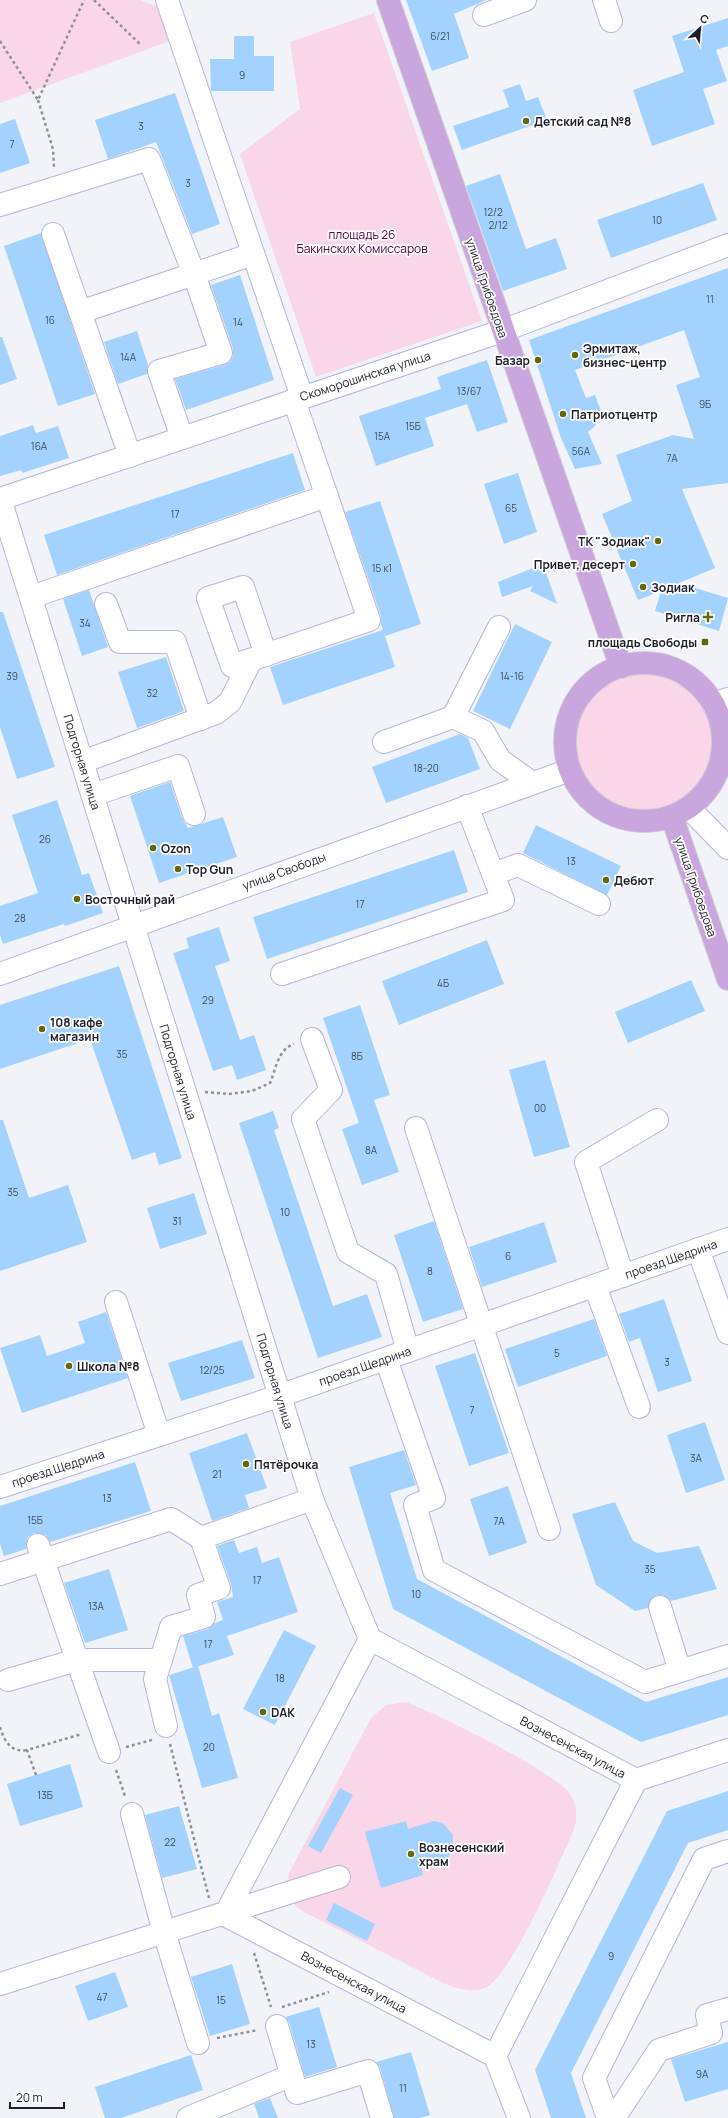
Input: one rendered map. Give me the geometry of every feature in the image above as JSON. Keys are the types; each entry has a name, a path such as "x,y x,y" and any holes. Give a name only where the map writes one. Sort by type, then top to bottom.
{"main road":[{"name":"улица Грибоедова","path":"388,0 502,331 621,667"},
{"path":"652,664 672,668 696,682 721,702 722,756 708,789 680,812 652,822 623,819 600,808 581,791 570,770 564,739 570,714 582,692 598,678 621,667 652,664"},
{"name":"улица Грибоедова","path":"680,812 728,979"}],"street":[{"path":"82,762 163,727 201,719 216,713 230,702 258,657 369,620 327,496 253,254 167,0"},
{"path":"484,15 525,0"},
{"path":"604,0 611,21"},
{"path":"0,205 149,159 194,274 220,353 159,371 182,438"},
{"path":"54,234 130,456"},
{"name":"Скоморошинская улица","path":"0,499 298,398 502,331 728,245"},
{"path":"80,312 253,254"},
{"path":"31,598 327,496"},
{"name":"Подгорная улица","path":"0,499 312,1499 370,1639"},
{"path":"106,604 120,642 175,642 201,719"},
{"path":"384,742 453,716 499,627"},
{"path":"453,716 483,731 500,760 532,783"},
{"path":"92,795 178,766 194,814"},
{"name":"улица Свободы","path":"0,974 133,925 570,770"},
{"path":"282,974 502,900 467,806"},
{"path":"680,812 728,848"},
{"path":"493,874 518,865 599,904"},
{"path":"312,1039 330,1090 303,1119 348,1252 386,1274 408,1351"},
{"path":"623,1276 586,1162 657,1120"},
{"path":"416,1128 549,1529"},
{"name":"проезд Щедрина","path":"0,1487 279,1396 728,1239"},
{"path":"698,1250 728,1333"},
{"path":"595,1286 639,1407"},
{"path":"116,1302 159,1435"},
{"path":"386,1359 434,1498 415,1505 434,1570 645,1682 728,1656"},
{"path":"201,1538 312,1499"},
{"path":"0,1574 40,1553 117,1529 171,1520 201,1538 219,1588 198,1595 204,1616 170,1627 155,1679 167,1730"},
{"path":"40,1553 109,1752"},
{"path":"660,1607 680,1671"},
{"path":"225,1915 370,1639"},
{"name":"Вознесенская улица","path":"225,1915 495,2056 636,1780 370,1639"},
{"path":"8,1680 77,1660 161,1660"},
{"path":"636,1780 728,1750"},
{"path":"132,1814 164,1932 198,2043"},
{"path":"608,2118 594,2078 704,1859 728,1851"},
{"path":"0,1984 164,1932 225,1915 339,1877"},
{"path":"614,2118 659,2050 711,2033 707,2015 728,2009"},
{"path":"274,2018 297,2093 368,2071 382,2118"},
{"path":"495,2056 519,2118"},
{"path":"188,2118 214,2113 292,2075"}],"path":[{"path":"38,100 84,0"},
{"path":"94,0 140,44"},
{"path":"0,42 38,100 53,148 55,188"},
{"path":"185,1094 207,1092 229,1094 252,1092 270,1083 279,1057 289,1046 312,1039"},
{"path":"0,1727 7,1743 20,1751 101,1728"},
{"path":"132,1814 109,1752 167,1730 210,1898"},
{"path":"27,1750 36,1775"},
{"path":"252,1948 274,2018"},
{"path":"198,2043 274,2018 333,1991"}],"green space":[{"path":"0,0 140,0 158,7 170,41 0,103"},
{"name":"площадь 26 Бакинских Комиссаров","path":"374,13 482,321 316,377 240,154 300,109 290,42"},
{"path":"651,673 677,681 688,688 698,698 708,716 712,728 712,756 705,775 698,786 688,796 677,803 658,810 637,811 611,803 600,796 590,786 583,775 576,756 575,735 583,709 590,698 600,688 611,681 630,674"},
{"path":"406,1702 442,1718 523,1760 546,1774 563,1787 572,1797 575,1804 575,1827 535,1915 508,1963 496,1979 480,1990 464,1990 443,1983 302,1911 291,1899 288,1889 289,1873 371,1718 386,1705"}],"building":[{"path":"406,0 486,0 454,14 469,58 432,71"},
{"path":"728,18 728,46 716,50 727,81 703,89 715,124 652,146 633,90 684,72 672,36"},
{"path":"234,36 254,36 254,56 274,56 274,91 211,91 210,59 234,59"},
{"path":"520,84 526,101 538,97 547,120 462,150 453,126 509,107 503,90"},
{"path":"175,93 220,224 192,234 156,142 108,159 95,120"},
{"path":"15,119 30,163 0,173 0,124"},
{"path":"500,174 526,249 556,238 567,269 503,291 466,186"},
{"path":"703,183 717,220 611,258 597,220"},
{"path":"41,233 95,394 58,406 4,246"},
{"path":"728,268 728,483 682,489 715,568 679,583 728,598 719,631 655,611 661,591 638,600 602,514 632,501 616,455 673,435 694,439 676,385 700,377 684,330 575,370 586,398 595,395 603,416 593,420 596,425 588,432 602,464 575,469 561,438 529,340"},
{"path":"240,275 274,380 186,410 175,379 224,365 230,362 233,356 233,349 211,285"},
{"path":"137,331 148,365 147,374 118,384 104,342"},
{"path":"0,337 2,337 17,379 0,385"},
{"path":"487,360 508,422 477,432 467,404 425,418 434,446 376,466 359,416 441,389 437,377"},
{"path":"33,425 36,433 58,426 69,458 22,473 21,470 0,476 0,436"},
{"path":"293,453 305,490 57,575 44,535"},
{"path":"518,473 537,532 504,544 484,484"},
{"path":"380,501 421,624 385,636 381,624 381,616 345,512"},
{"path":"543,564 557,604 530,591 533,586 502,597 498,582"},
{"path":"89,590 108,647 82,656 63,599"},
{"path":"0,612 3,612 55,767 17,779 0,727"},
{"path":"515,624 552,642 510,729 473,711"},
{"path":"383,630 395,667 283,705 270,667"},
{"path":"166,657 184,711 137,728 118,672"},
{"path":"460,734 468,738 480,769 386,803 372,767"},
{"path":"170,782 182,818 188,828 223,817 237,857 159,883 130,796"},
{"path":"57,800 82,875 89,873 103,913 3,944 0,935 0,906 38,893 12,815"},
{"path":"536,825 621,866 607,895 523,853"},
{"path":"454,850 468,892 267,959 253,917"},
{"path":"219,927 230,961 215,966 240,1040 254,1035 266,1070 237,1080 232,1065 213,1071 173,953 189,948 186,938"},
{"path":"487,940 504,984 399,1025 382,981"},
{"path":"119,966 182,1158 159,1165 155,1152 132,1160 90,1039 0,1069 0,1005"},
{"path":"691,980 705,1011 628,1043 615,1012"},
{"path":"360,1005 390,1095 374,1100 399,1172 362,1185 342,1129 359,1123 323,1018"},
{"path":"545,1060 570,1147 534,1157 509,1070"},
{"path":"273,1111 279,1128 274,1130 333,1306 367,1294 382,1337 318,1358 239,1123"},
{"path":"0,1120 3,1120 29,1198 68,1185 87,1242 0,1271"},
{"path":"194,1193 207,1234 160,1249 147,1208"},
{"path":"434,1221 463,1309 423,1322 394,1235"},
{"path":"544,1222 557,1262 482,1287 469,1247"},
{"path":"664,1299 692,1381 658,1392 640,1338 629,1342 619,1314"},
{"name":"Школа №8","path":"106,1312 128,1378 22,1413 0,1348 40,1335 47,1356 85,1343 78,1322"},
{"path":"594,1319 607,1356 518,1387 505,1349"},
{"path":"242,1340 255,1378 181,1401 168,1363"},
{"path":"475,1353 509,1453 469,1466 435,1366"},
{"path":"705,1422 725,1480 686,1493 667,1435"},
{"path":"247,1433 267,1488 245,1495 249,1508 212,1521 189,1453"},
{"path":"404,1450 416,1485 390,1493 417,1579 646,1702 728,1677 728,1715 641,1742 393,1609 349,1467"},
{"path":"135,1462 151,1511 50,1542 46,1535 34,1533 28,1537 26,1549 4,1556 0,1544 0,1506"},
{"path":"508,1486 527,1543 489,1556 470,1499"},
{"path":"615,1502 633,1541 657,1553 699,1546 717,1589 671,1601 663,1595 657,1595 651,1599 648,1608 635,1611 596,1585 572,1514"},
{"path":"234,1540 239,1553 257,1547 262,1563 279,1557 298,1612 227,1636 234,1655 193,1668 183,1636 208,1629 215,1623 223,1620 217,1602 233,1597 231,1584 217,1546"},
{"path":"109,1569 128,1630 85,1643 64,1583"},
{"path":"284,1630 316,1646 275,1725 243,1709"},
{"path":"198,1666 212,1716 219,1713 238,1778 202,1788 169,1675"},
{"path":"70,1764 83,1807 20,1826 7,1784"},
{"path":"340,1788 353,1795 321,1853 308,1846"},
{"path":"728,1791 728,1830 688,1843 571,2073 586,2118 551,2118 535,2070 667,1811"},
{"path":"179,1806 197,1869 162,1878 145,1815"},
{"name":"Вознесенский храм","path":"406,1821 408,1829 434,1821 443,1823 453,1835 453,1851 448,1858 421,1867 423,1875 381,1888 365,1832"},
{"path":"334,1903 375,1924 367,1941 326,1920"},
{"path":"232,1964 250,2024 210,2036 191,1977"},
{"path":"115,1972 128,2007 88,2021 75,1986"},
{"path":"319,2007 337,2067 305,2077 289,2022 285,2017"},
{"path":"728,2042 728,2089 685,2102 671,2059"},
{"path":"411,2052 430,2115 420,2118 394,2118 380,2067 376,2062"},
{"path":"191,2055 203,2090 121,2118 105,2118 95,2087"},
{"path":"270,2098 278,2118 259,2118 254,2104"}],"place":[{"name":"Детский сад №8","path":"526,121"},
{"name":"Эрмитаж, бизнес-центр","path":"575,355"},
{"name":"Базар","path":"538,360"},
{"name":"Патриотцентр","path":"563,414"},
{"name":"ТК \"Зодиак\"","path":"658,541"},
{"name":"Привет, десерт","path":"633,564"},
{"name":"Зодиак","path":"643,587"},
{"name":"Ригла","path":"708,617"},
{"name":"площадь Свободы","path":"705,642"},
{"name":"Ozon","path":"153,848"},
{"name":"Top Gun","path":"178,869"},
{"name":"Дебют","path":"606,880"},
{"name":"Восточный рай","path":"77,899"},
{"name":"108 кафе магазин","path":"42,1029"},
{"name":"Школа №8","path":"69,1366"},
{"name":"Пятёрочка","path":"246,1464"},
{"name":"DAK","path":"263,1712"},
{"name":"Вознесенский храм","path":"411,1854"}]}
